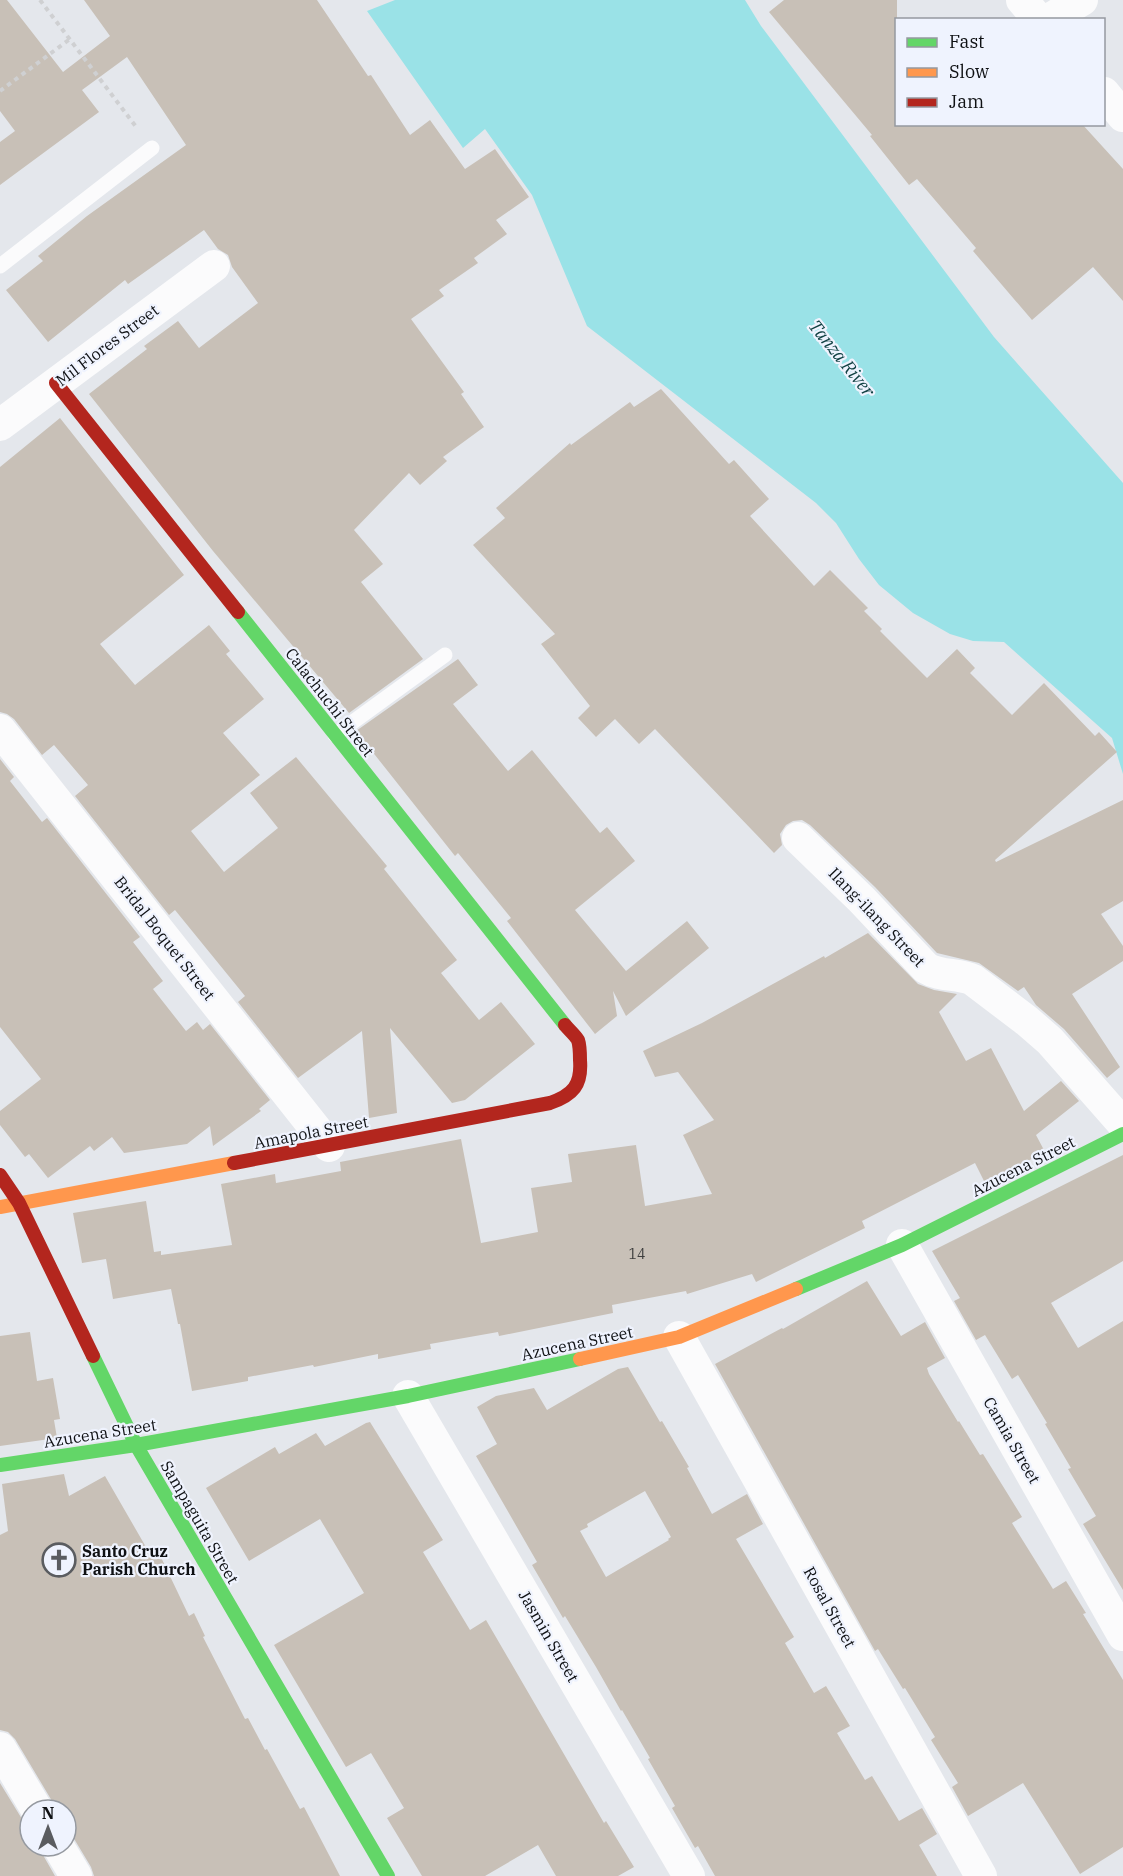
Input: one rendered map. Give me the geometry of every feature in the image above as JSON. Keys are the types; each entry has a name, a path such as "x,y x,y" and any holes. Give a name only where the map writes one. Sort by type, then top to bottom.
{"street":[{"path":"1022,0 1037,18"},
{"path":"1051,18 1082,0"},
{"path":"1105,94 1123,116"},
{"name":"Mil Flores Street","path":"0,425 214,266"},
{"name":"Calachuchi Street","path":"56,383 578,1041"},
{"name":"Bridal Boquet Street","path":"0,730 329,1146"},
{"name":"Ilang-ilang Street","path":"798,838 862,900 926,968 940,974 973,980 1050,1041 1123,1124"},
{"name":"Amapola Street","path":"0,1207 550,1103 568,1095 579,1080 582,1061 578,1041"},
{"name":"Azucena Street","path":"0,1465 136,1444 408,1396 679,1337 902,1245 1123,1134"},
{"name":"Sampaguita Street","path":"0,1175 19,1203 136,1444 388,1876"},
{"name":"Camia Street","path":"902,1245 1123,1635"},
{"name":"Rosal Street","path":"679,1337 981,1876"},
{"name":"Jasmin Street","path":"408,1396 689,1876"},
{"path":"0,1748 30,1798"},
{"path":"65,1858 76,1876"}],"lane":[{"path":"0,266 152,148"},
{"path":"335,735 445,655"}],"path":[{"path":"40,0 152,148"},
{"path":"0,91 70,39"}],"water":[{"name":"Tanza River","path":"395,0 745,0 761,26 994,337 1123,483 1123,774 1112,738 1004,642 973,641 950,634 913,613 879,585 836,523 816,503 587,326 532,195 485,129 463,148 367,11"}],"building":[{"path":"0,0 7,0 63,72 110,36 84,0 317,0 368,76 371,75 410,135 430,120 465,169 495,149 529,197 496,220 507,234 474,258 478,263 439,290 444,296 411,319 464,392 461,394 484,427 443,457 447,461 420,485 409,473 354,530 383,564 361,582 423,659 349,713 213,551 89,394 147,349 144,346 178,321 199,348 258,303 232,267 228,255 218,249 204,230 128,284 125,280 48,342 6,290 43,261 38,256 87,216 186,145 127,57 82,90 99,112 0,185 0,142 15,131 0,111"},
{"path":"784,0 897,0 895,126 1084,126 1123,169 1123,301 1093,267 1032,320 973,251 976,248 917,179 909,185 870,136 872,135 769,12"},
{"path":"661,389 729,464 734,460 769,499 750,516 814,586 830,570 868,608 864,611 882,629 880,631 927,678 957,649 975,668 970,673 1012,715 1044,683 1095,736 1099,732 1117,752 995,860 996,862 1123,800 1123,901 1101,914 1123,946 1123,961 1072,994 1120,1067 1107,1078 1064,1029 1036,1005 1024,987 1018,991 979,963 937,953 875,887 810,825 802,820 786,825 780,834 782,845 774,853 655,729 639,744 615,719 596,737 578,718 590,706 541,644 555,634 473,545 505,518 496,508 570,443 571,445 630,402 634,407"},
{"path":"60,418 184,575 100,644 135,685 209,625 230,651 226,654 264,699 223,733 260,775 191,831 224,872 278,828 250,793 296,757 387,866 384,869 457,960 441,973 479,1020 501,1002 535,1044 465,1100 452,1103 390,1028 397,1113 369,1118 362,1031 298,1078 238,1002 245,996 175,910 169,915 75,796 88,785 54,745 42,755 14,719 0,712 0,467"},
{"path":"458,659 478,685 453,704 508,771 532,750 600,833 607,827 635,861 575,910 626,971 687,921 709,948 626,1016 613,991 617,1016 595,1034 507,921 511,918 458,853 455,856 356,731"},
{"path":"0,759 14,777 10,781 42,822 47,818 140,937 133,942 163,981 153,989 186,1031 197,1022 203,1030 210,1024 270,1100 259,1109 261,1111 213,1146 210,1126 187,1144 124,1153 112,1137 94,1151 90,1146 48,1178 29,1154 25,1157 0,1125 0,1111 41,1079 0,1027"},
{"path":"868,933 918,984 934,990 957,994 939,1012 966,1061 991,1048 1024,1111 1061,1081 1079,1101 1036,1135 1045,1152 985,1183 975,1163 862,1221 865,1228 756,1282 752,1274 687,1294 686,1291 612,1305 613,1313 499,1336 498,1332 430,1344 431,1349 378,1359 378,1354 248,1377 248,1381 192,1391 171,1289 113,1299 106,1259 82,1263 73,1213 146,1201 154,1252 161,1251 161,1255 232,1245 221,1184 275,1174 276,1183 341,1171 340,1162 461,1139 481,1243 538,1232 531,1188 572,1182 568,1154 636,1145 645,1206 712,1194 683,1135 714,1120 678,1072 655,1077 643,1051 702,1023"},
{"path":"1123,1155 1123,1261 1051,1303 1078,1348 1123,1321 1123,1590 1083,1524 1096,1516 1068,1469 1071,1468 1045,1424 1047,1423 1018,1375 1012,1379 985,1335 976,1340 954,1301 960,1298 932,1251"},
{"path":"867,1281 901,1336 925,1322 945,1358 927,1368 929,1374 958,1422 980,1455 983,1454 1022,1517 1012,1523 1053,1589 1066,1581 1123,1680 1123,1847 1080,1874 1023,1783 968,1816 952,1787 958,1783 931,1740 935,1737 878,1649 875,1651 715,1364 783,1329"},
{"path":"30,1332 37,1381 53,1378 60,1419 54,1420 57,1438 0,1446 0,1336"},
{"path":"628,1367 689,1467 687,1468 712,1514 747,1494 763,1524 736,1539 794,1637 785,1643 814,1693 826,1686 850,1726 837,1733 865,1780 872,1776 899,1821 922,1808 937,1834 919,1845 937,1876 715,1876 698,1846 695,1848 672,1808 675,1806 648,1759 650,1758 532,1565 537,1562 476,1456 497,1444 477,1407 496,1396 534,1388 547,1410 618,1369","holes":["645,1491 671,1537 606,1577 580,1531 588,1527 587,1524"]},
{"path":"370,1422 443,1540 423,1552 470,1630 486,1620 604,1823 606,1821 634,1867 618,1876 556,1876 538,1845 485,1876 422,1876 387,1818 404,1808 371,1753 346,1767 274,1645 364,1593 320,1519 249,1561 206,1488 275,1447 279,1454 316,1433 325,1446"},
{"path":"64,1474 69,1496 105,1476 150,1554 158,1551 189,1616 194,1613 205,1636 203,1637 245,1719 248,1718 265,1750 267,1749 300,1809 304,1807 340,1876 94,1876 78,1845 78,1798 50,1798 15,1739 8,1732 0,1730 0,1535 8,1531 2,1484"},
{"path":"0,1783 18,1812 18,1858 45,1858 55,1876 0,1876"}],"traffic: fast":[{"path":"238,612 565,1025"},
{"path":"796,1289 902,1245 1123,1134"},
{"path":"93,1356 136,1445 388,1876"},
{"path":"0,1465 136,1445 408,1396 580,1359"}],"traffic: slow":[{"path":"0,1207 234,1163"},
{"path":"580,1359 679,1337 796,1289"}],"traffic: jam":[{"path":"56,383 238,612"},
{"path":"234,1163 558,1100 574,1088 580,1069 578,1040 565,1025"},
{"path":"0,1175 19,1203 93,1356"}],"place":[{"name":"Santo Cruz Parish Church","path":"59,1560"}]}
